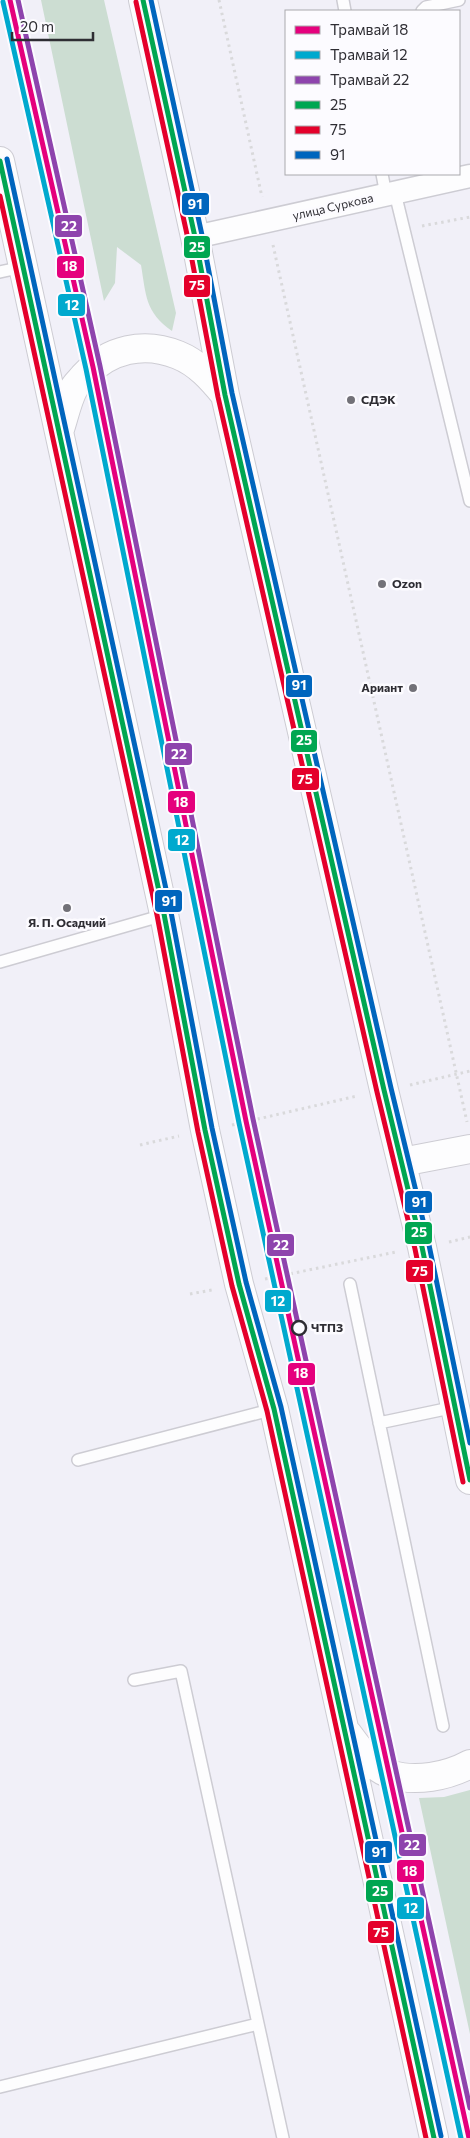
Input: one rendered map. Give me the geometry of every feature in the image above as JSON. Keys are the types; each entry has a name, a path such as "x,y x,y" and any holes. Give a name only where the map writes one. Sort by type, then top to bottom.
{"main road":[{"path":"142,0 195,237 225,395 384,1090 422,1247 470,1480"},
{"path":"0,161 11,269 59,432 164,914 205,1130 239,1284 274,1409 434,2138"},
{"path":"59,432 74,387 93,367 105,358 128,350 153,348 179,355 204,372 225,395"},
{"path":"402,1162 469,1139"},
{"path":"346,1731 365,1756 390,1774 408,1777 430,1777 458,1771 470,1764"}],"street":[{"name":"улица Суркова","path":"195,237 268,221 388,187 438,178 470,176"}],"lane":[{"path":"423,10 426,7 459,0"},
{"path":"388,187 404,230 470,501"},
{"path":"0,962 164,914"},
{"path":"350,1284 443,1726"},
{"path":"379,1424 455,1407"},
{"path":"78,1460 274,1409"},
{"path":"134,1680 181,1672 283,2138"},
{"path":"0,2087 258,2024"}],"path":[{"path":"219,0 469,1139"},
{"path":"404,230 470,217"},
{"path":"140,1145 470,1071"},
{"path":"190,1294 470,1237"}],"green space":[{"path":"41,0 104,0 176,313 172,331 156,317 148,302 141,265 117,247 115,283 104,301"},
{"path":"470,1790 470,2034 419,1798 444,1797"}],"tram line":[{"name":"18","path":"10,0 93,367 246,1121 469,2138"},
{"name":"22","path":"18,0 100,366 253,1119 470,2108"},
{"name":"12","path":"3,2 86,369 239,1123 461,2138"}],"transit line":[{"name":"25","path":"143,0 195,237 225,395 384,1090 422,1247 470,1480"},
{"name":"91","path":"151,0 202,235 232,393 391,1088 429,1245 470,1443"},
{"name":"75","path":"136,2 188,239 218,397 377,1092 415,1249 463,1482"},
{"name":"91","path":"7,159 171,912 212,1128 246,1282 281,1407 441,2136"},
{"name":"25","path":"0,161 164,914 205,1130 239,1284 274,1409 434,2138"},
{"name":"75","path":"0,196 157,915 198,1132 232,1286 267,1411 426,2138"}],"place":[{"name":"СДЭК","path":"351,400"},
{"name":"Ozon","path":"382,584"},
{"name":"Ариант","path":"413,688"},
{"name":"Я. П. Осадчий","path":"67,908"},
{"name":"ЧТПЗ","path":"299,1328"}]}
